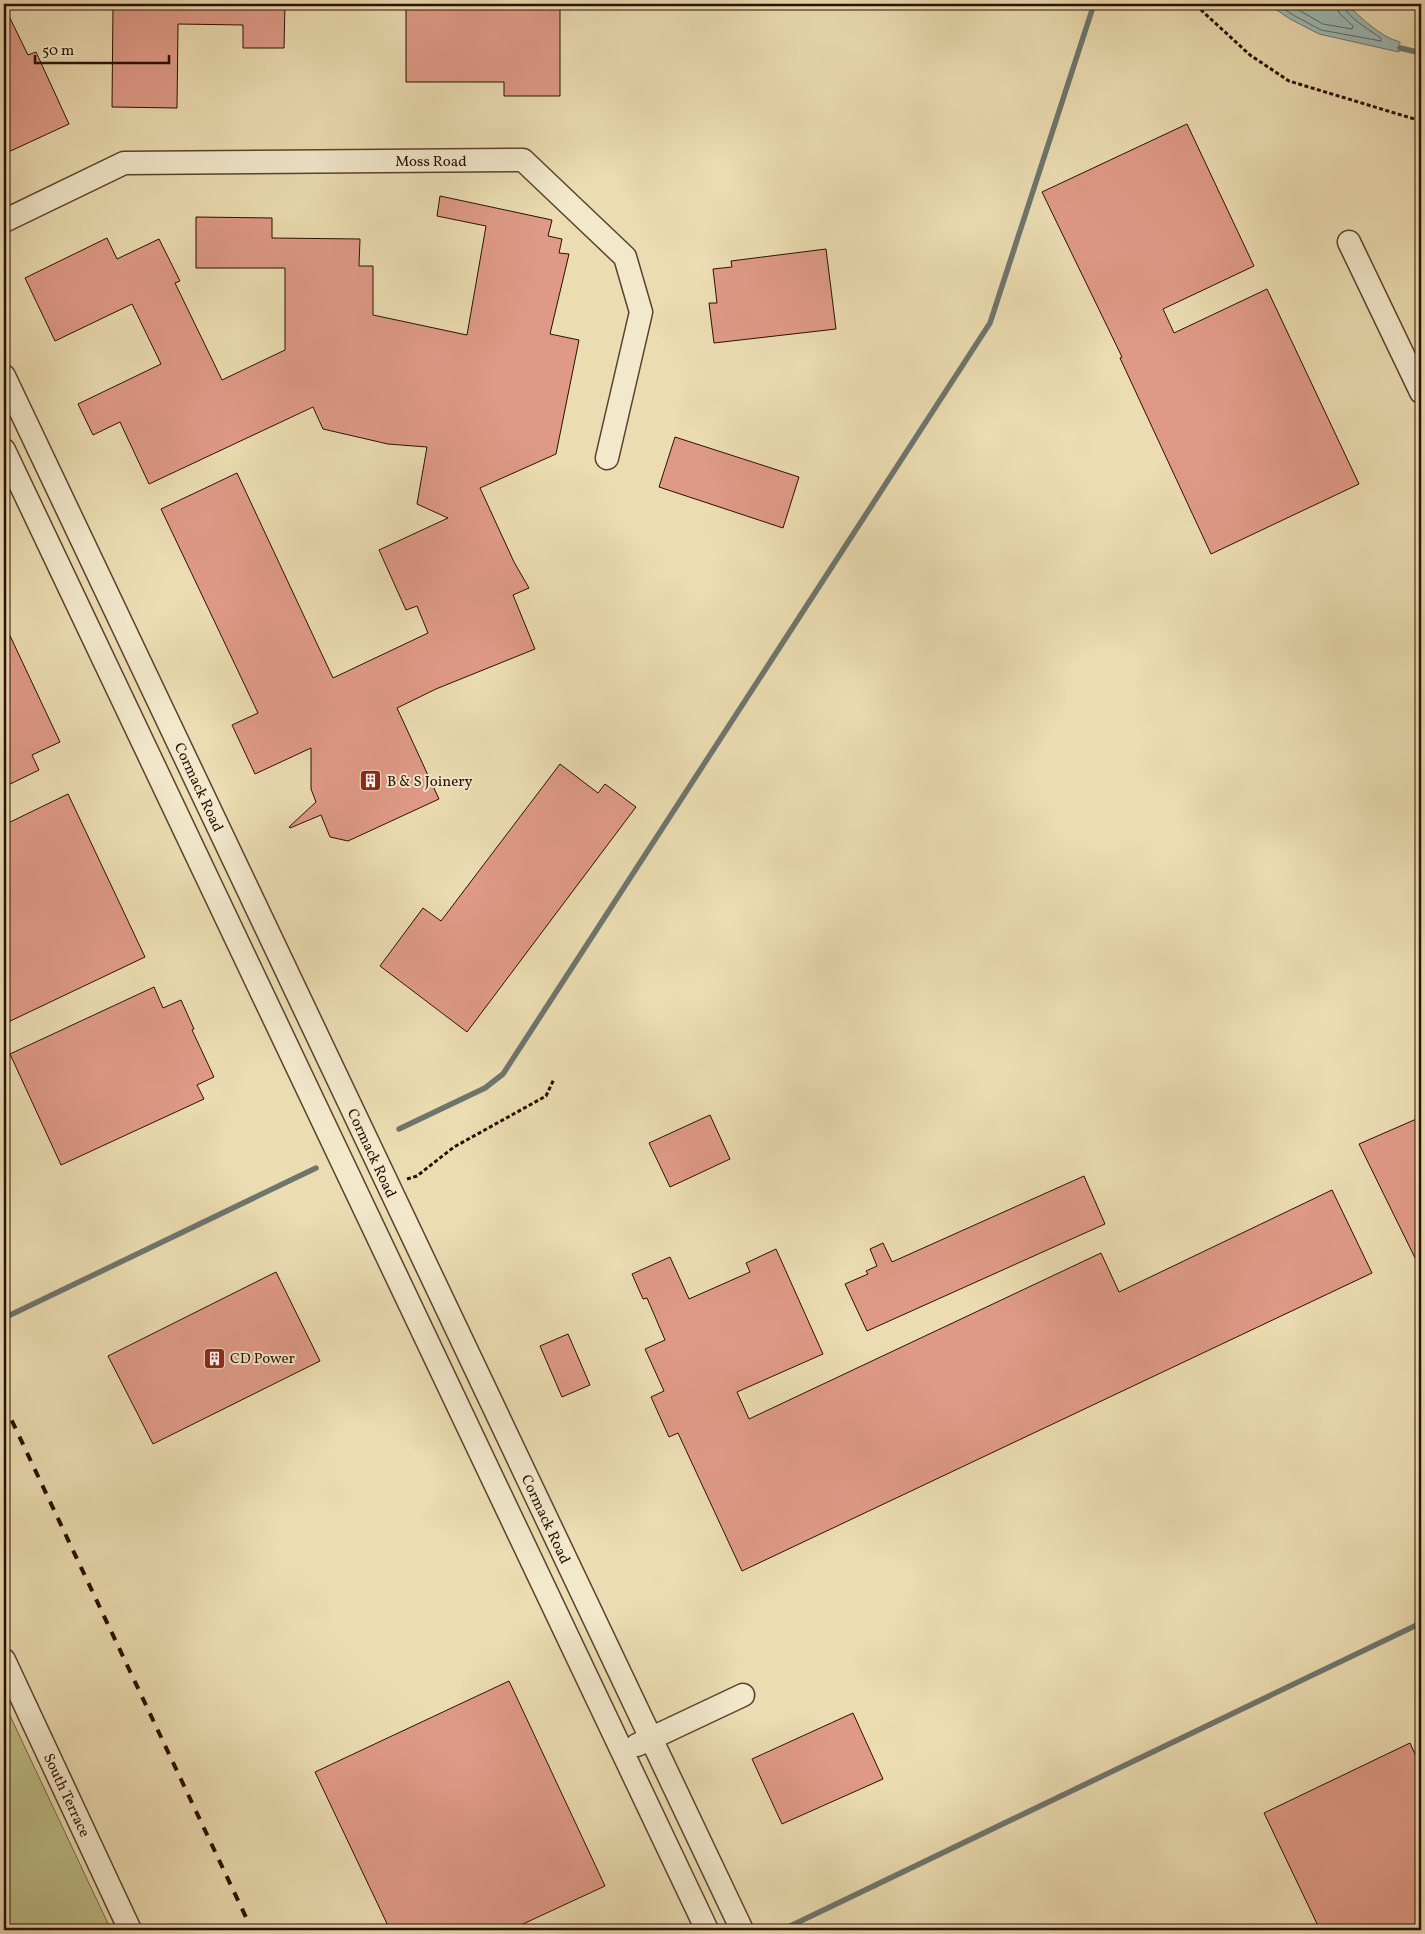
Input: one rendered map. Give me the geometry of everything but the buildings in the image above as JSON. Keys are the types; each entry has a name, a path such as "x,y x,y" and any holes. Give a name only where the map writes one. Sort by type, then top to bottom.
{"street":[{"name":"Moss Road","path":"4,221 124,163 522,160 624,257 641,312 606,458"},
{"path":"1349,242 1421,392"},
{"name":"Cormack Road","path":"4,376 742,1930"},
{"name":"Cormack Road","path":"4,450 622,1752 699,1928"},
{"name":"South Terrace","path":"4,1660 130,1930"},
{"path":"622,1752 743,1695"}],"path":[{"path":"1190,4 1200,10 1250,55 1289,80 1421,121"},
{"path":"387,1185 417,1176 454,1147 546,1096 554,1079"}],"green space":[{"path":"4,1703 111,1930 4,1930"}],"water":[{"path":"1268,4 1346,4 1385,36 1400,42 1399,52 1319,34 1290,19"}],"waterway":[{"path":"399,1129 485,1088 503,1074 990,323 1094,4"},
{"path":"1400,48 1421,53"},
{"path":"4,1318 316,1168"},
{"path":"782,1930 1421,1623"}],"railway":[{"path":"4,1404 252,1930"}],"place":[{"name":"B & S Joinery","path":"371,781"},
{"name":"CD Power","path":"214,1358"}]}
